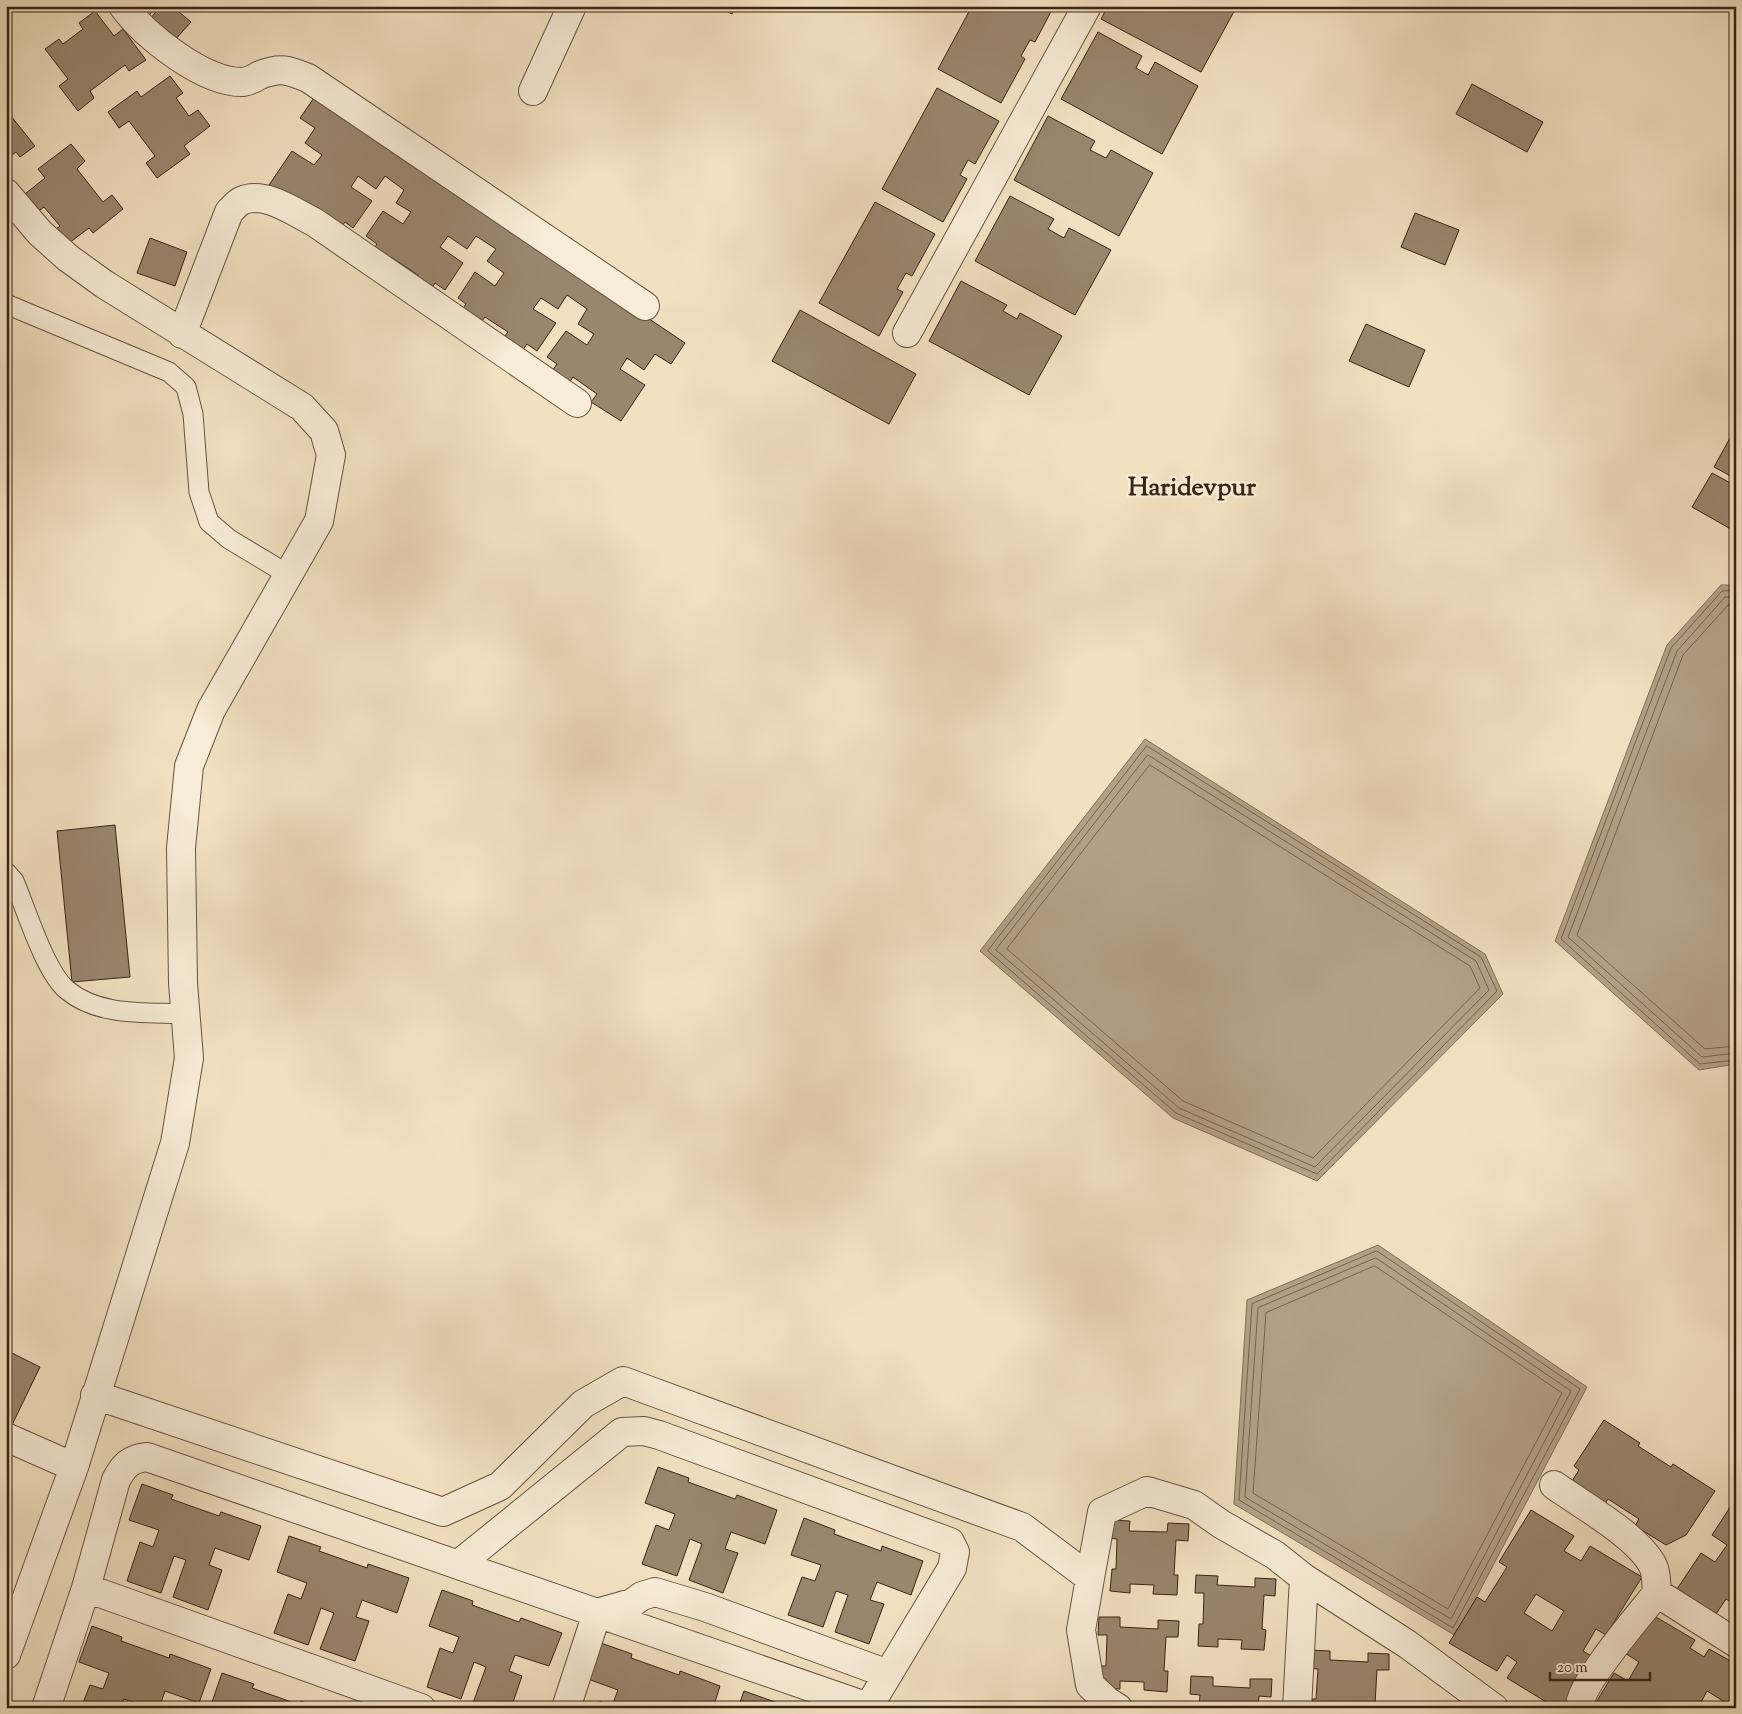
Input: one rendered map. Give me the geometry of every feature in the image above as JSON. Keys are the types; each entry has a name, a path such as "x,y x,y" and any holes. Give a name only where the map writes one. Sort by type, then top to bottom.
{"street":[{"path":"123,6 147,34 187,63 216,76 231,81 245,82 275,70 288,70 308,78 645,306"},
{"path":"532,91 572,6"},
{"path":"907,333 1087,6"},
{"path":"6,193 40,233 68,258 104,284 182,334 302,407 324,431 331,455 320,520 287,574 210,710 189,766 181,848 189,1058 175,1143 74,1467 6,1655"},
{"path":"182,334 229,212 241,201 258,199 279,204 314,222 577,403"},
{"path":"95,1395 443,1512 500,1486 583,1404 623,1380 1022,1527 1090,1578"},
{"path":"46,1708 86,1588 116,1480 122,1467 133,1459 147,1457 870,1707 952,1568 955,1552 950,1542 659,1435 644,1432 622,1432 459,1564"},
{"path":"6,1437 74,1467"},
{"path":"1554,1485 1635,1543 1647,1555 1654,1569 1657,1593 1596,1673 1585,1691 1580,1708"},
{"path":"1118,1708 1107,1701 1090,1685 1081,1630 1102,1512 1147,1491 1194,1505 1221,1524 1275,1555 1304,1578 1407,1644 1494,1708"},
{"path":"1297,1708 1304,1578"},
{"path":"86,1588 421,1708"},
{"path":"597,1613 632,1603 642,1596 655,1592 705,1607 888,1674"},
{"path":"1657,1593 1736,1643"},
{"path":"566,1708 597,1613"}],"lane":[{"path":"6,304 169,372 186,387 193,414 199,492 210,522 229,539 287,574"},
{"path":"6,872 14,881 52,971 67,990 91,1003 122,1012 186,1014"}],"water":[{"path":"1721,585 1736,585 1736,1064 1699,1070 1555,941 1667,645"},
{"path":"1145,739 1485,954 1503,994 1317,1181 1173,1118 980,951"},
{"path":"1378,1245 1587,1387 1456,1636 1234,1504 1247,1300"}],"building":[{"path":"132,6 156,6 147,18"},
{"path":"161,6 172,6 191,22 174,41 149,20"},
{"path":"716,6 735,6 732,14"},
{"path":"972,6 1054,6 1035,42 1030,40 1021,56 1025,59 1001,103 938,69"},
{"path":"1108,6 1237,6 1201,72 1101,19"},
{"path":"95,11 114,36 123,29 146,60 129,71 125,65 90,91 94,98 78,111 59,86 68,79 45,49 59,39 63,44 83,29 79,23"},
{"path":"1098,32 1142,56 1136,68 1148,75 1155,62 1198,86 1162,154 1061,99"},
{"path":"170,76 183,93 176,98 189,116 198,110 210,126 184,146 190,154 157,178 146,163 155,156 129,121 119,128 108,112 137,91 141,97"},
{"path":"1472,84 1543,122 1527,152 1456,114"},
{"path":"937,88 999,121 975,164 968,160 960,175 967,179 943,222 882,189"},
{"path":"316,95 685,343 671,364 655,354 644,370 627,358 620,369 645,385 621,421 591,402 597,394 573,377 567,386 550,374 557,364 547,357 566,331 587,345 594,334 578,324 587,309 567,295 558,309 541,298 533,309 556,323 537,351 527,344 520,354 501,341 508,332 485,317 478,326 460,313 466,304 458,298 475,272 495,286 504,273 487,261 496,249 476,236 467,249 448,236 440,247 463,263 445,290 435,283 429,293 413,282 418,275 391,257 387,264 371,253 377,244 366,236 383,211 403,224 411,212 396,203 404,190 385,176 376,189 358,176 351,187 372,201 353,228 345,222 338,231 269,185 292,151 314,165 322,155 305,143 315,128 300,118"},
{"path":"11,116 35,146 20,157 16,152 6,160 6,119"},
{"path":"1048,116 1095,141 1090,150 1106,158 1111,150 1153,173 1119,236 1014,180"},
{"path":"71,144 85,161 77,169 103,202 112,195 123,209 93,233 89,228 61,249 49,234 60,226 44,207 33,215 20,198 45,178 38,169"},
{"path":"1010,196 1054,219 1048,229 1064,238 1069,228 1111,250 1075,315 975,261"},
{"path":"875,202 935,234 912,276 906,273 897,289 903,292 879,336 819,303"},
{"path":"1415,213 1459,230 1445,265 1401,247"},
{"path":"150,238 187,252 175,286 137,273"},
{"path":"961,281 1007,305 1003,311 1017,319 1020,313 1062,336 1029,395 929,341"},
{"path":"800,310 916,374 889,424 772,361"},
{"path":"1366,324 1425,350 1409,387 1349,361"},
{"path":"1736,429 1736,479 1714,467"},
{"path":"1712,473 1736,486 1736,532 1692,507"},
{"path":"115,825 130,977 72,982 57,831"},
{"path":"6,1350 40,1367 12,1425 6,1422"},
{"path":"1604,1420 1640,1443 1638,1446 1671,1467 1673,1464 1715,1491 1686,1535 1666,1545 1635,1526 1639,1519 1608,1499 1604,1505 1570,1484 1579,1470 1574,1466"},
{"path":"658,1467 689,1478 688,1482 735,1499 737,1495 777,1510 765,1544 731,1532 725,1549 738,1553 723,1593 689,1580 702,1544 690,1539 677,1576 642,1564 656,1525 669,1530 675,1514 645,1503"},
{"path":"142,1484 173,1495 171,1499 219,1516 221,1512 261,1526 249,1560 215,1548 209,1565 222,1570 208,1610 173,1597 186,1560 174,1556 161,1593 127,1581 140,1542 153,1547 159,1530 129,1520"},
{"path":"1736,1498 1736,1605 1726,1599 1716,1614 1677,1589 1701,1553 1715,1562 1727,1545 1712,1535"},
{"path":"1531,1510 1574,1536 1564,1551 1581,1561 1590,1546 1642,1577 1606,1635 1596,1629 1583,1651 1593,1657 1562,1708 1556,1708 1507,1678 1517,1662 1507,1655 1497,1671 1449,1643 1477,1597 1485,1602 1507,1567 1499,1562","holes":["1536,1594 1564,1611 1552,1631 1524,1613"]},
{"path":"804,1518 835,1530 834,1534 881,1551 882,1546 923,1561 911,1595 877,1582 870,1600 884,1604 869,1644 835,1632 848,1595 836,1591 823,1627 788,1615 802,1577 815,1581 821,1565 791,1555"},
{"path":"1108,1520 1130,1521 1129,1531 1167,1532 1168,1523 1189,1524 1188,1541 1176,1540 1174,1575 1178,1575 1177,1595 1153,1594 1154,1585 1130,1584 1130,1593 1110,1591 1112,1569 1116,1569 1117,1539 1108,1538"},
{"path":"289,1536 321,1547 319,1551 367,1568 368,1564 409,1578 397,1613 362,1600 356,1617 369,1621 355,1661 320,1649 334,1613 321,1608 308,1645 274,1633 288,1594 301,1599 307,1583 277,1572"},
{"path":"1196,1575 1218,1576 1217,1585 1255,1587 1255,1578 1276,1579 1275,1596 1264,1595 1262,1629 1266,1630 1264,1650 1241,1649 1242,1640 1218,1639 1218,1647 1198,1646 1199,1624 1203,1624 1204,1593 1195,1593"},
{"path":"442,1590 473,1601 472,1605 519,1622 521,1618 562,1633 549,1666 515,1655 509,1671 522,1676 511,1708 485,1708 473,1703 486,1667 474,1662 461,1699 427,1687 440,1648 453,1653 459,1637 429,1626"},
{"path":"1649,1613 1695,1640 1690,1648 1704,1657 1709,1649 1736,1664 1736,1708 1725,1708 1728,1704 1707,1691 1698,1708 1602,1708 1595,1704 1614,1673 1628,1681 1639,1662 1625,1653"},
{"path":"1099,1617 1120,1617 1120,1627 1158,1629 1158,1620 1179,1621 1178,1637 1166,1637 1164,1671 1168,1671 1167,1692 1144,1690 1144,1682 1120,1681 1120,1689 1100,1688 1101,1666 1106,1666 1107,1635 1098,1635"},
{"path":"92,1626 122,1637 121,1641 169,1658 170,1654 211,1669 199,1703 165,1691 159,1708 134,1708 136,1703 124,1699 120,1708 81,1708 90,1685 103,1689 109,1673 79,1662"},
{"path":"601,1643 632,1654 631,1658 679,1675 680,1671 720,1686 713,1708 597,1708 600,1701 612,1706 618,1690 588,1679"},
{"path":"1309,1650 1330,1651 1330,1660 1368,1662 1368,1653 1389,1654 1389,1670 1377,1670 1375,1704 1379,1704 1379,1708 1312,1708 1312,1699 1316,1699 1318,1669 1308,1668"},
{"path":"222,1673 254,1684 252,1688 300,1705 301,1701 321,1708 210,1708"},
{"path":"1191,1676 1213,1677 1213,1686 1250,1688 1250,1679 1272,1679 1271,1697 1259,1696 1258,1708 1199,1708 1200,1695 1190,1694"},
{"path":"744,1691 775,1702 773,1706 778,1708 738,1708"}],"district":[{"name":"Haridevpur","path":"1192,486"}]}
